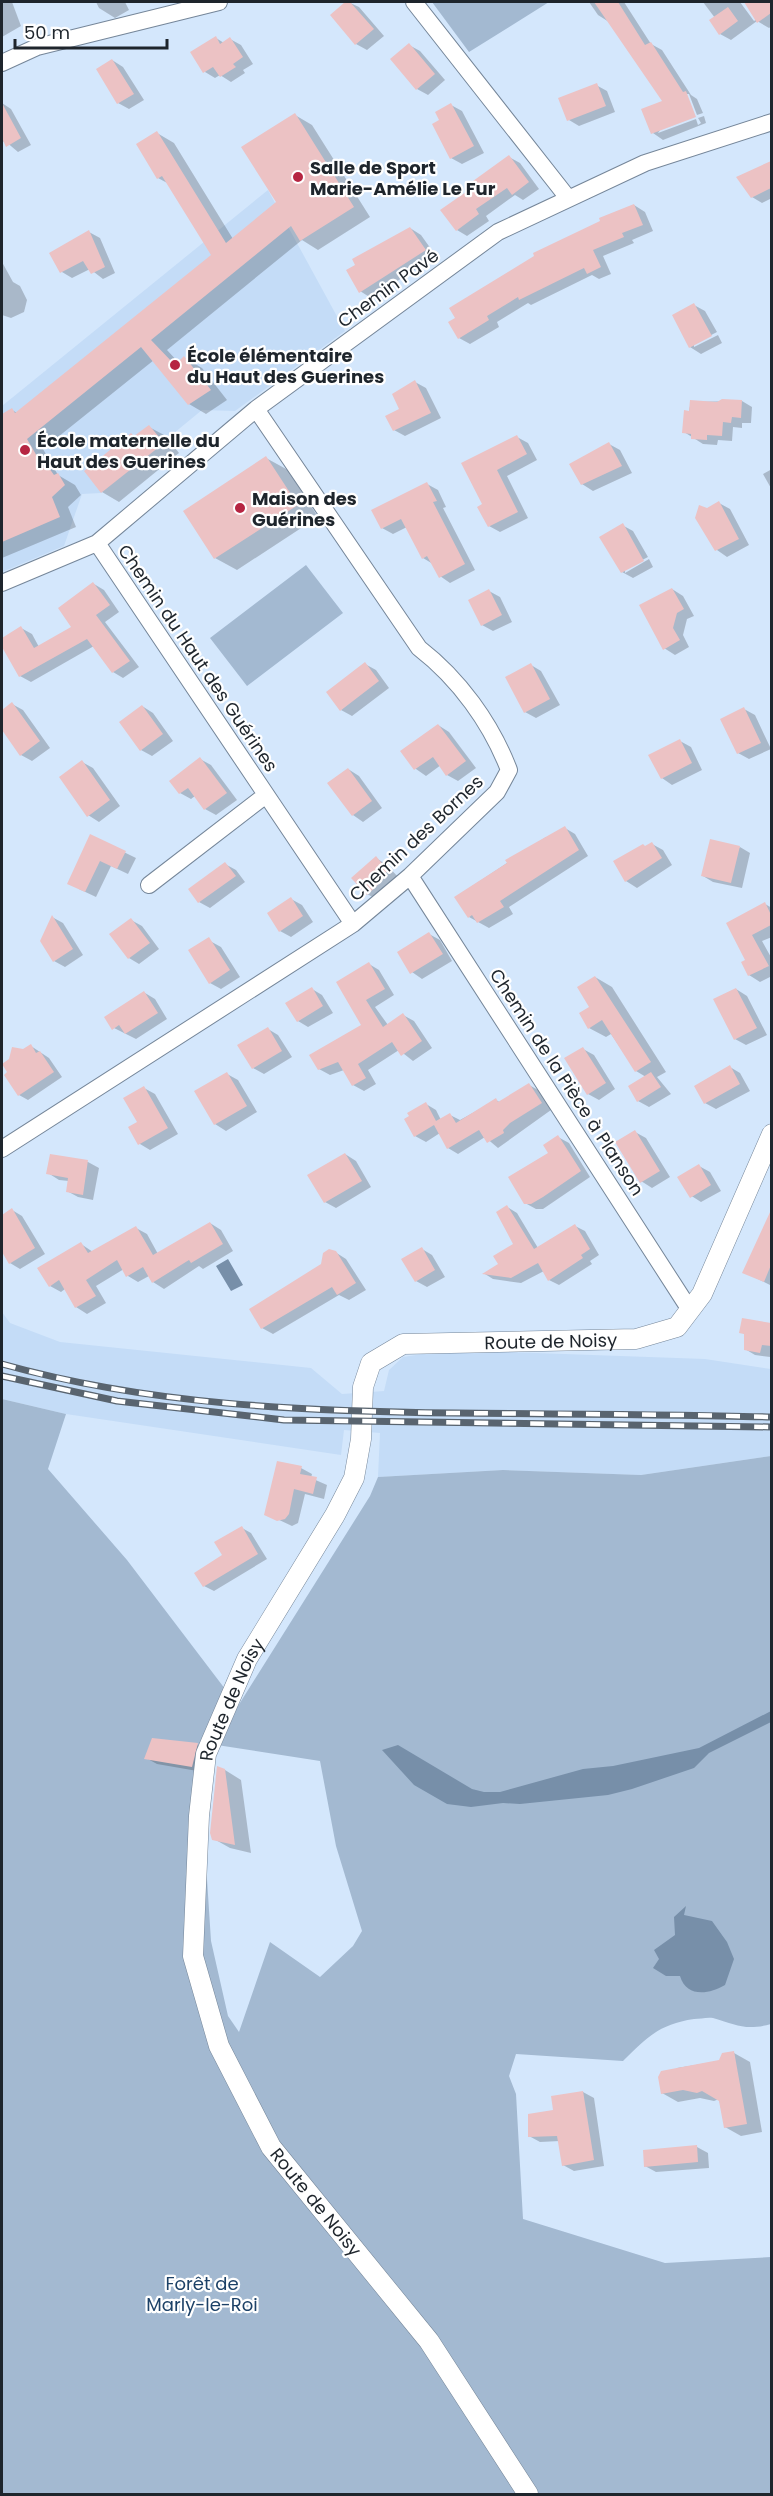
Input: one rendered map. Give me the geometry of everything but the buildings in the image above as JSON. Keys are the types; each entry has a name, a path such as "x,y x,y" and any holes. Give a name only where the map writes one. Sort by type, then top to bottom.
{"street":[{"path":"2,63 37,47 219,2"},
{"path":"414,2 568,198"},
{"name":"Chemin Pavé","path":"2,583 97,543 256,409 498,232 645,163 771,122"},
{"name":"Chemin des Bornes","path":"2,1149 353,924 410,876 497,792 509,770 497,738 445,668 419,648 256,409"},
{"name":"Chemin du Haut des Guérines","path":"97,543 353,924"},
{"name":"Chemin du Haut des Guérines","path":"149,885 266,795"},
{"name":"Chemin de la Pièce à Planson","path":"410,876 690,1310"},
{"name":"Route de Noisy","path":"528,2494 429,2341 271,2147 219,2046 193,1956 199,1816 206,1754 247,1659 351,1485 359,1462 363,1387 371,1362 403,1344 636,1339 677,1327 702,1294 768,1156 771,1134"}],"shaded area":[{"name":"École élémentaire du Haut des Guerines","path":"268,190 345,331 235,411 202,410 101,493 82,494 64,546 2,572 2,406"},
{"path":"228,1259 243,1285 231,1291 216,1266"},
{"path":"2,1312 10,1323 60,1342 311,1368 342,1394 384,1391 389,1370 403,1357 449,1350 705,1359 771,1369 771,1456 641,1475 503,1470 378,1477 380,1433 344,1430 341,1455 66,1414 2,1399"},
{"path":"771,1711 771,1722 709,1753 694,1768 608,1795 520,1804 503,1803 471,1807 447,1804 414,1785 382,1750 398,1745 472,1789 500,1792 583,1769 613,1766 699,1748"},
{"path":"686,1906 684,1915 712,1921 727,1942 734,1959 725,1985 712,1991 692,1991 683,1983 680,1976 666,1976 653,1968 659,1959 654,1950 675,1935 674,1917"}],"green space":[{"path":"432,2 549,2 469,52"},
{"path":"306,565 343,613 247,686 210,638"},
{"name":"Forêt de Marly-le-Roi","path":"2,1399 66,1414 48,1469 127,1560 238,1706 370,1496 378,1477 503,1470 641,1475 771,1456 771,2024 748,2027 711,2018 682,2021 655,2033 623,2061 516,2054 509,2076 516,2094 523,2219 665,2263 771,2257 771,2494 2,2494","holes":["217,1745 320,1761 336,1846 362,1931 353,1946 320,1977 270,1942 239,2032 228,2016 211,1941 202,1802"]}],"railway":[{"path":"2,1364 113,1389 226,1403 283,1407 398,1412 772,1417"},
{"path":"2,1376 117,1401 284,1420 772,1427"}],"place":[{"name":"Salle de Sport Marie-Amélie Le Fur","path":"298,177"},
{"name":"École élémentaire du Haut des Guerines","path":"175,365"},
{"name":"École maternelle du Haut des Guerines","path":"25,450"},
{"name":"Maison des Guérines","path":"240,508"}]}
